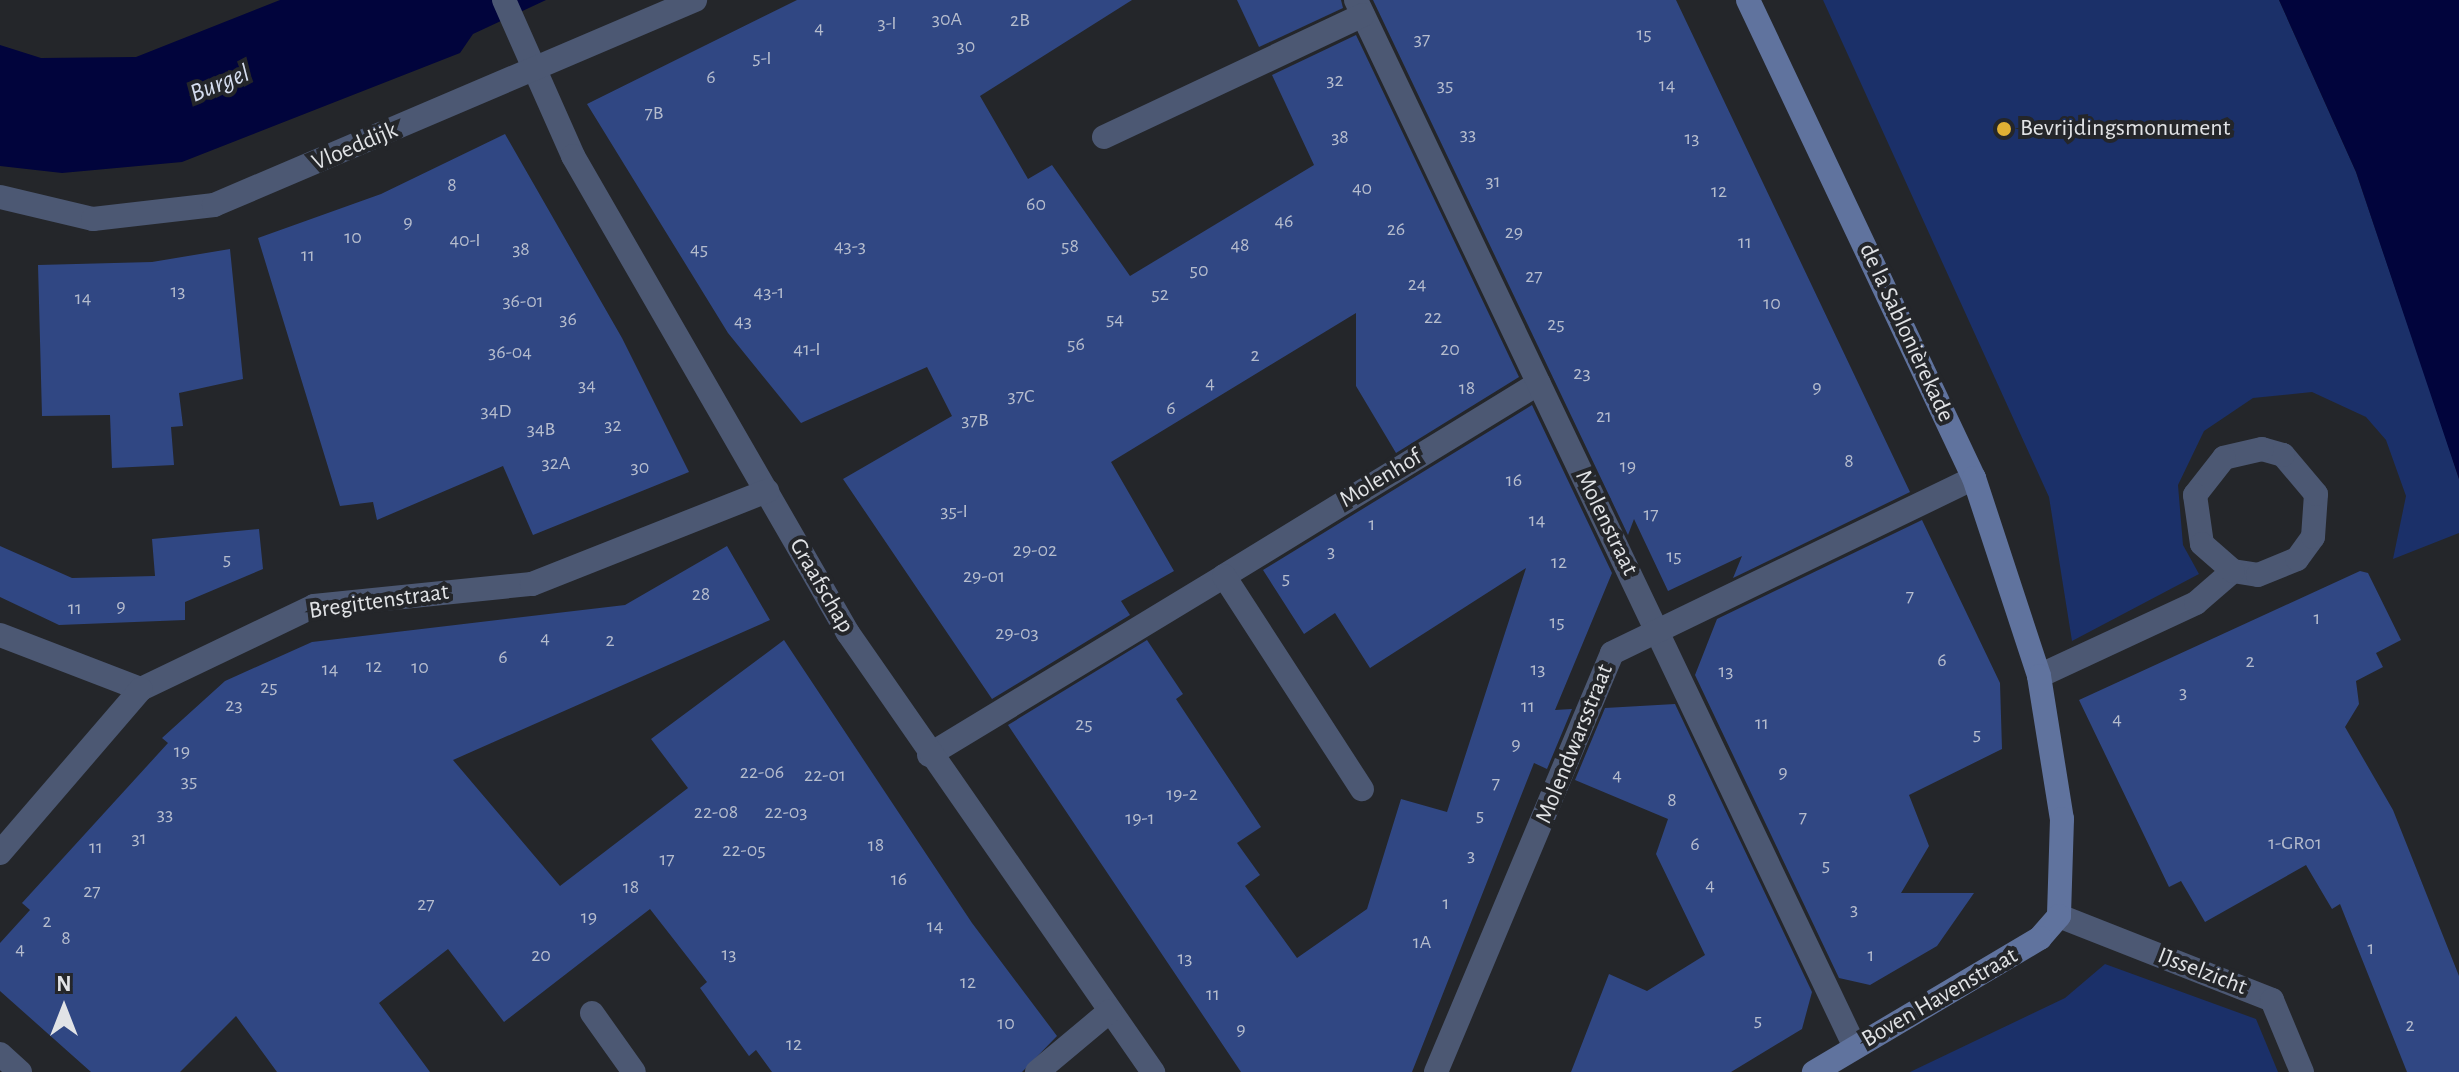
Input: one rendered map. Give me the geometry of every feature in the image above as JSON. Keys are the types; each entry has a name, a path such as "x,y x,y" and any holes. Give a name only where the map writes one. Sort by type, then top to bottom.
{"street":[{"name":"Graafschap","path":"504,0 573,156 767,491 929,755 1153,1072"},
{"name":"Vloeddijk","path":"0,197 93,219 214,205 535,72 695,0"},
{"name":"de la Sablonièrekade","path":"1748,0 1974,478 2039,676 2062,819 2059,916"},
{"path":"1104,137 1360,7"},
{"name":"Molenstraat","path":"1360,7 1855,1047"},
{"name":"Molenhof","path":"929,755 1539,383"},
{"path":"2039,676 2196,603 2233,571 2278,571 2313,537 2316,494 2283,455 2262,449 2224,458 2195,495 2202,544 2233,571"},
{"name":"Molendwarsstraat","path":"1436,1072 1612,653 1974,478"},
{"name":"Bregittenstraat","path":"141,689 314,606 532,584 596,565 767,491"},
{"path":"1224,576 1362,789"},
{"path":"0,635 141,689 0,853"},
{"name":"Boven Havenstraat","path":"1814,1072 2016,956 2059,916"},
{"name":"IJsselzicht","path":"2059,916 2272,1000 2302,1072"},
{"path":"1037,1072 1110,1011"},
{"path":"592,1013 634,1072"},
{"path":"0,1054 20,1072"}],"shaded area":[{"path":"1823,0 2279,0 2356,172 2440,420 2459,479 2459,533 2393,559 2406,496 2386,440 2366,417 2312,392 2253,398 2204,431 2178,485 2183,545 2199,574 2072,641 2049,497"},
{"path":"2105,964 2256,1019 2278,1072 1910,1072 2065,998"}],"water":[{"name":"Burgel","path":"280,0 546,0 473,34 460,53 182,162 62,173 0,166 0,45 41,58 136,57"},
{"path":"2279,0 2459,0 2459,479 2356,172"}],"building":[{"path":"797,0 1132,0 980,96 1028,179 1052,165 1130,276 1314,165 1272,75 1356,35 1519,377 1396,453 1356,386 1356,313 1111,462 1174,571 1121,601 1130,615 992,699 843,479 952,416 927,367 801,423 728,333 587,104"},
{"path":"1237,0 1341,0 1343,8 1259,47"},
{"path":"1373,0 1676,0 1910,492 1733,578 1742,556 1668,591 1634,519 1628,535"},
{"path":"505,134 622,338 689,472 533,535 503,466 377,520 373,502 340,506 258,238 381,194"},
{"path":"230,249 243,379 179,393 183,426 171,427 174,465 112,468 110,415 42,416 38,265 152,262"},
{"path":"1532,405 1612,573 1555,710 1572,709 1547,769 1534,763 1412,1072 1241,1072 1008,725 1147,640 1183,694 1176,699 1261,827 1237,843 1260,875 1245,886 1297,958 1367,909 1401,799 1447,812 1526,568 1370,668 1335,613 1304,634 1263,570"},
{"path":"1922,520 2000,683 2002,749 1909,795 1929,846 1901,893 1974,893 1937,946 1870,985 1839,978 1695,675 1717,619"},
{"path":"259,529 263,569 185,602 185,620 59,625 0,597 0,546 72,578 155,576 152,539"},
{"path":"727,546 770,620 453,760 560,886 688,788 651,739 784,640 972,923 1057,1036 1022,1072 772,1072 756,1050 749,1056 700,988 707,982 650,909 504,1022 448,949 379,1003 430,1072 277,1072 236,1016 180,1072 91,1072 0,991 0,943 30,910 22,903 168,743 162,738 225,681 312,642 625,605"},
{"path":"2360,571 2368,573 2401,640 2376,653 2383,667 2356,681 2359,704 2345,727 2393,810 2459,976 2459,1072 2407,1072 2340,904 2332,909 2306,865 2205,922 2181,881 2169,887 2079,700"},
{"path":"1675,704 1812,992 1802,1029 1731,1072 1571,1072 1609,974 1647,991 1705,955 1656,854 1668,819 1575,780 1605,708"}],"place":[{"name":"Bevrijdingsmonument","path":"2004,129"}]}
